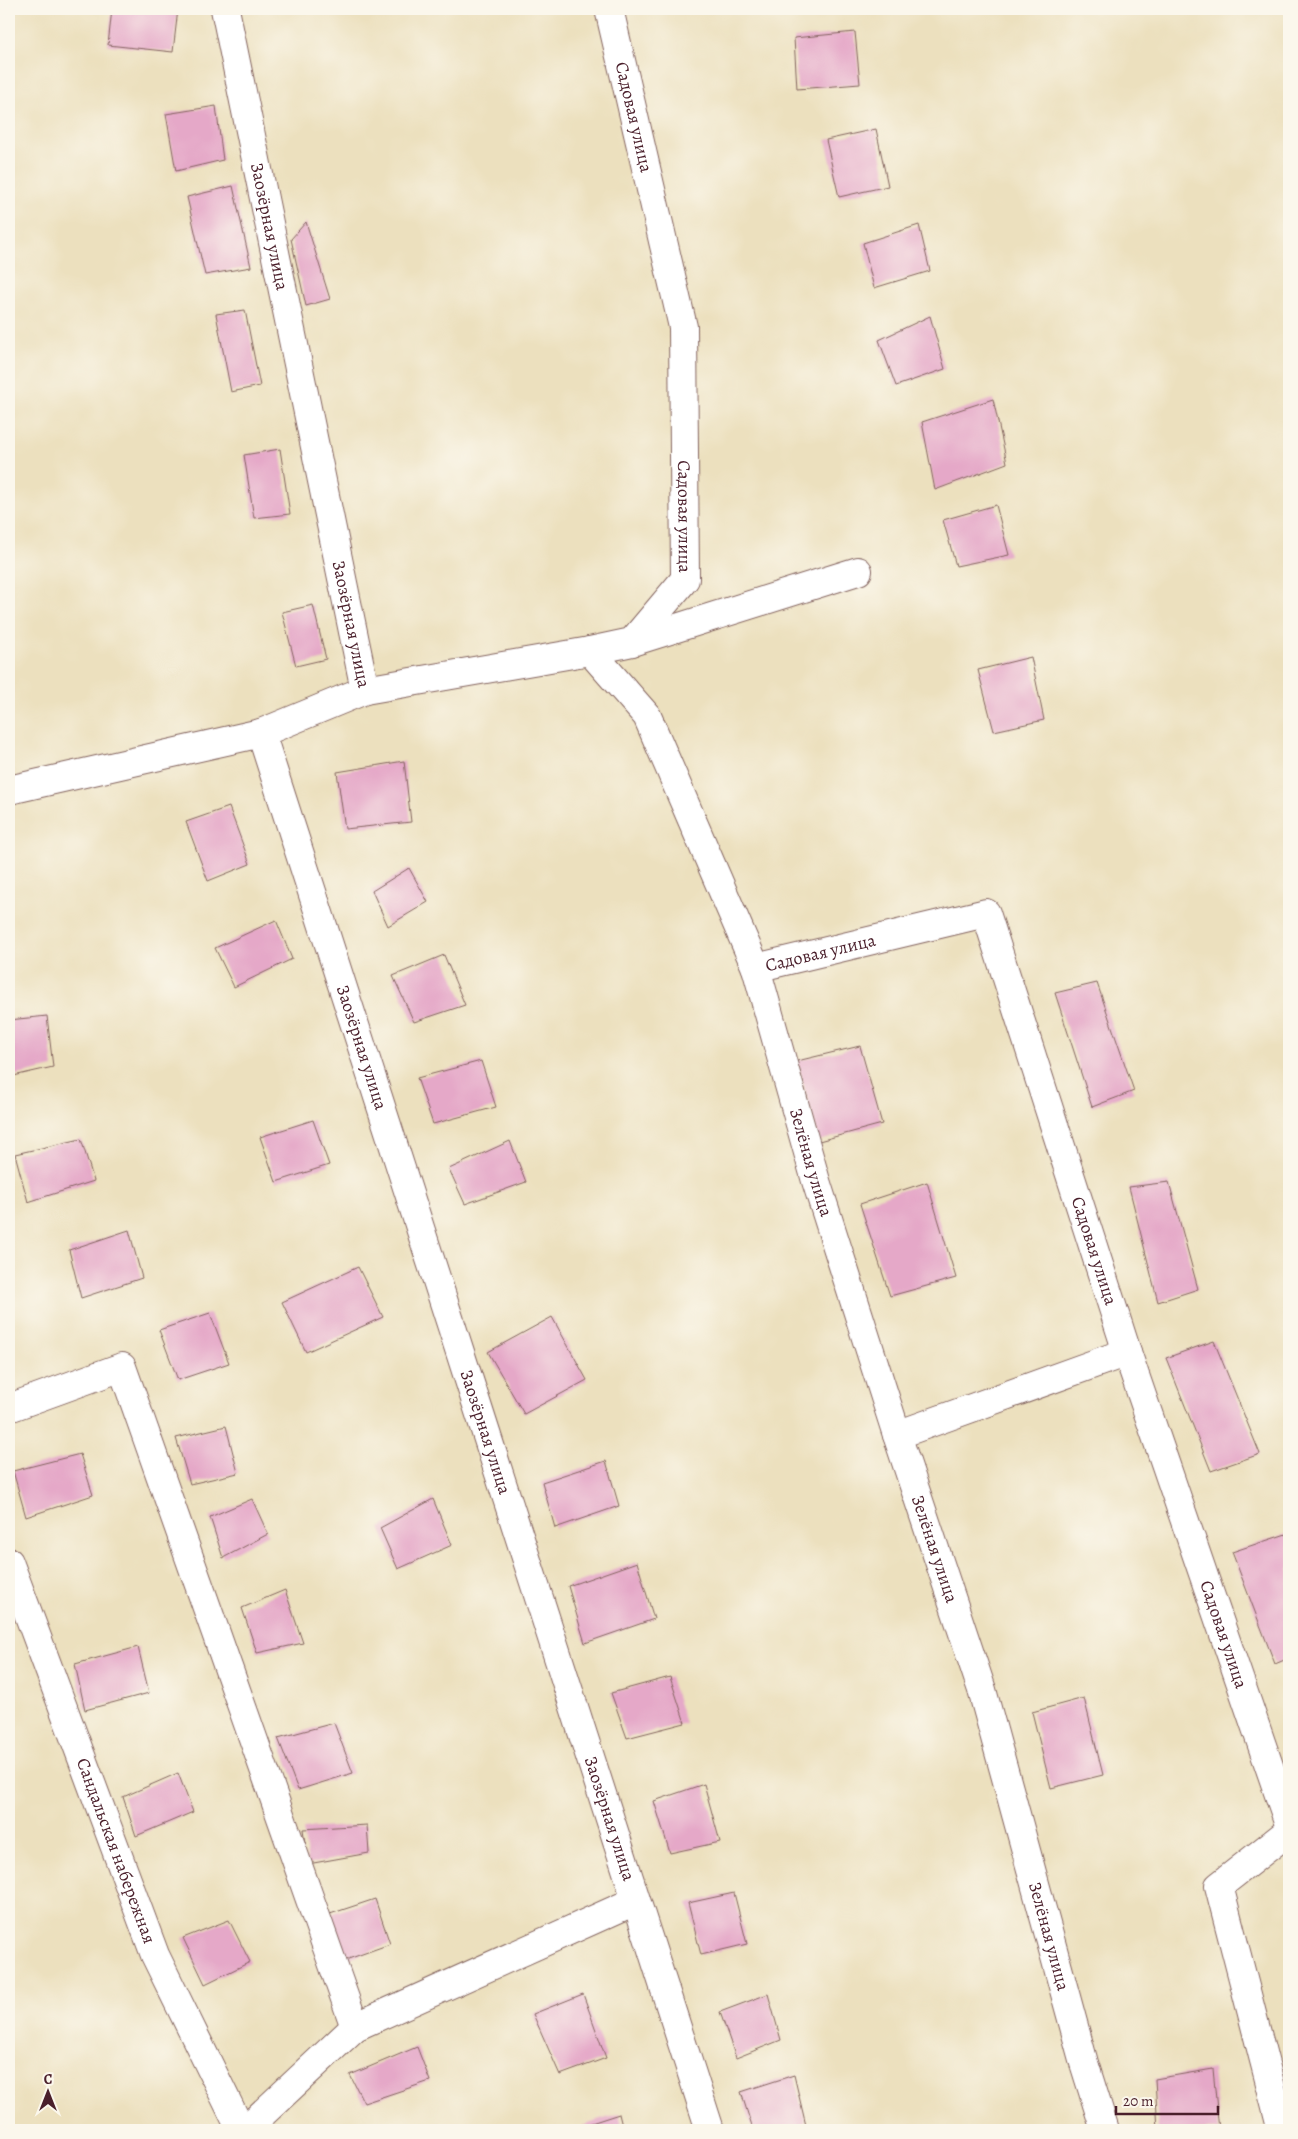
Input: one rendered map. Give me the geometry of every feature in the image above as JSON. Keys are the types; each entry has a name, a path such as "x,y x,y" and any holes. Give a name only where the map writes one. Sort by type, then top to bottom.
{"street":[{"name":"Заозёрная улица","path":"226,9 365,690 261,733 710,2130"},
{"name":"Садовая улица","path":"609,9 683,327 685,579 632,642"},
{"path":"365,690 632,642 858,570"},
{"name":"Садовая улица","path":"590,651 647,716 756,968 986,913 1127,1352 1289,1824"},
{"path":"9,790 261,733"},
{"name":"Зелёная улица","path":"756,968 816,1181 897,1435 982,1690 1084,2063 1105,2130"},
{"path":"897,1435 1127,1352"},
{"path":"9,1408 122,1367 355,2027"},
{"name":"Сандальская набережная","path":"9,1562 155,1954 243,2130"},
{"path":"1282,2130 1219,1886 1289,1831"},
{"path":"243,2130 355,2027 635,1901"}],"building":[{"path":"112,9 178,9 173,52 108,45"},
{"path":"855,32 860,84 797,89 794,38"},
{"path":"216,106 223,160 176,171 166,114"},
{"path":"876,129 888,186 839,197 826,140"},
{"path":"233,186 251,267 205,275 187,197"},
{"path":"306,222 330,299 306,306 291,239"},
{"path":"919,225 930,271 874,288 863,243"},
{"path":"245,310 260,386 231,392 216,314"},
{"path":"930,316 945,369 896,386 879,340"},
{"path":"993,399 1007,463 935,490 922,422"},
{"path":"280,449 290,514 254,518 244,455"},
{"path":"996,505 1009,555 956,566 943,520"},
{"path":"313,605 326,659 296,666 282,612"},
{"path":"1031,657 1044,720 994,731 978,670"},
{"path":"9,677 13,692 9,693"},
{"path":"404,761 411,822 345,829 337,772"},
{"path":"229,807 250,864 208,881 186,822"},
{"path":"409,868 428,902 388,926 372,891"},
{"path":"276,920 292,959 234,987 215,948"},
{"path":"444,955 465,1005 414,1022 393,976"},
{"path":"1097,983 1134,1091 1092,1107 1055,993"},
{"path":"47,1016 53,1067 9,1077 9,1020"},
{"path":"860,1046 882,1124 819,1141 797,1061"},
{"path":"481,1061 496,1107 433,1124 417,1078"},
{"path":"313,1120 329,1165 276,1182 260,1137"},
{"path":"81,1139 94,1181 28,1202 15,1154"},
{"path":"510,1141 526,1182 465,1204 449,1169"},
{"path":"927,1182 956,1278 890,1296 860,1204"},
{"path":"1169,1182 1198,1289 1158,1302 1129,1187"},
{"path":"129,1230 142,1278 81,1298 69,1250"},
{"path":"358,1267 383,1317 306,1352 282,1302"},
{"path":"210,1313 229,1363 178,1380 159,1330"},
{"path":"552,1317 587,1380 524,1414 488,1352"},
{"path":"1214,1341 1260,1454 1211,1471 1166,1358"},
{"path":"226,1426 238,1473 190,1484 176,1438"},
{"path":"80,1454 93,1495 26,1517 13,1471"},
{"path":"606,1461 619,1506 555,1528 542,1482"},
{"path":"252,1499 268,1534 223,1558 210,1517"},
{"path":"433,1499 452,1545 398,1569 380,1528"},
{"path":"1286,1534 1289,1543 1289,1658 1275,1664 1232,1552"},
{"path":"637,1562 654,1619 585,1643 568,1586"},
{"path":"285,1590 303,1643 257,1653 242,1608"},
{"path":"138,1647 149,1693 85,1710 75,1664"},
{"path":"670,1677 685,1723 627,1738 611,1693"},
{"path":"1084,1698 1103,1775 1051,1788 1032,1712"},
{"path":"334,1723 353,1773 298,1790 278,1738"},
{"path":"178,1773 193,1812 136,1836 123,1797"},
{"path":"704,1784 720,1842 670,1853 654,1801"},
{"path":"367,1825 369,1853 308,1864 303,1829"},
{"path":"734,1893 747,1944 701,1955 688,1903"},
{"path":"375,1899 390,1944 340,1962 324,1916"},
{"path":"229,1920 250,1962 205,1984 183,1938"},
{"path":"583,1994 606,2058 560,2075 533,2014"},
{"path":"768,1994 781,2040 736,2058 720,2012"},
{"path":"417,2047 430,2081 364,2103 350,2075"},
{"path":"1213,2069 1219,2130 1158,2130 1155,2079"},
{"path":"794,2075 807,2130 753,2130 741,2092"},
{"path":"619,2114 623,2130 580,2130 579,2127"}]}
